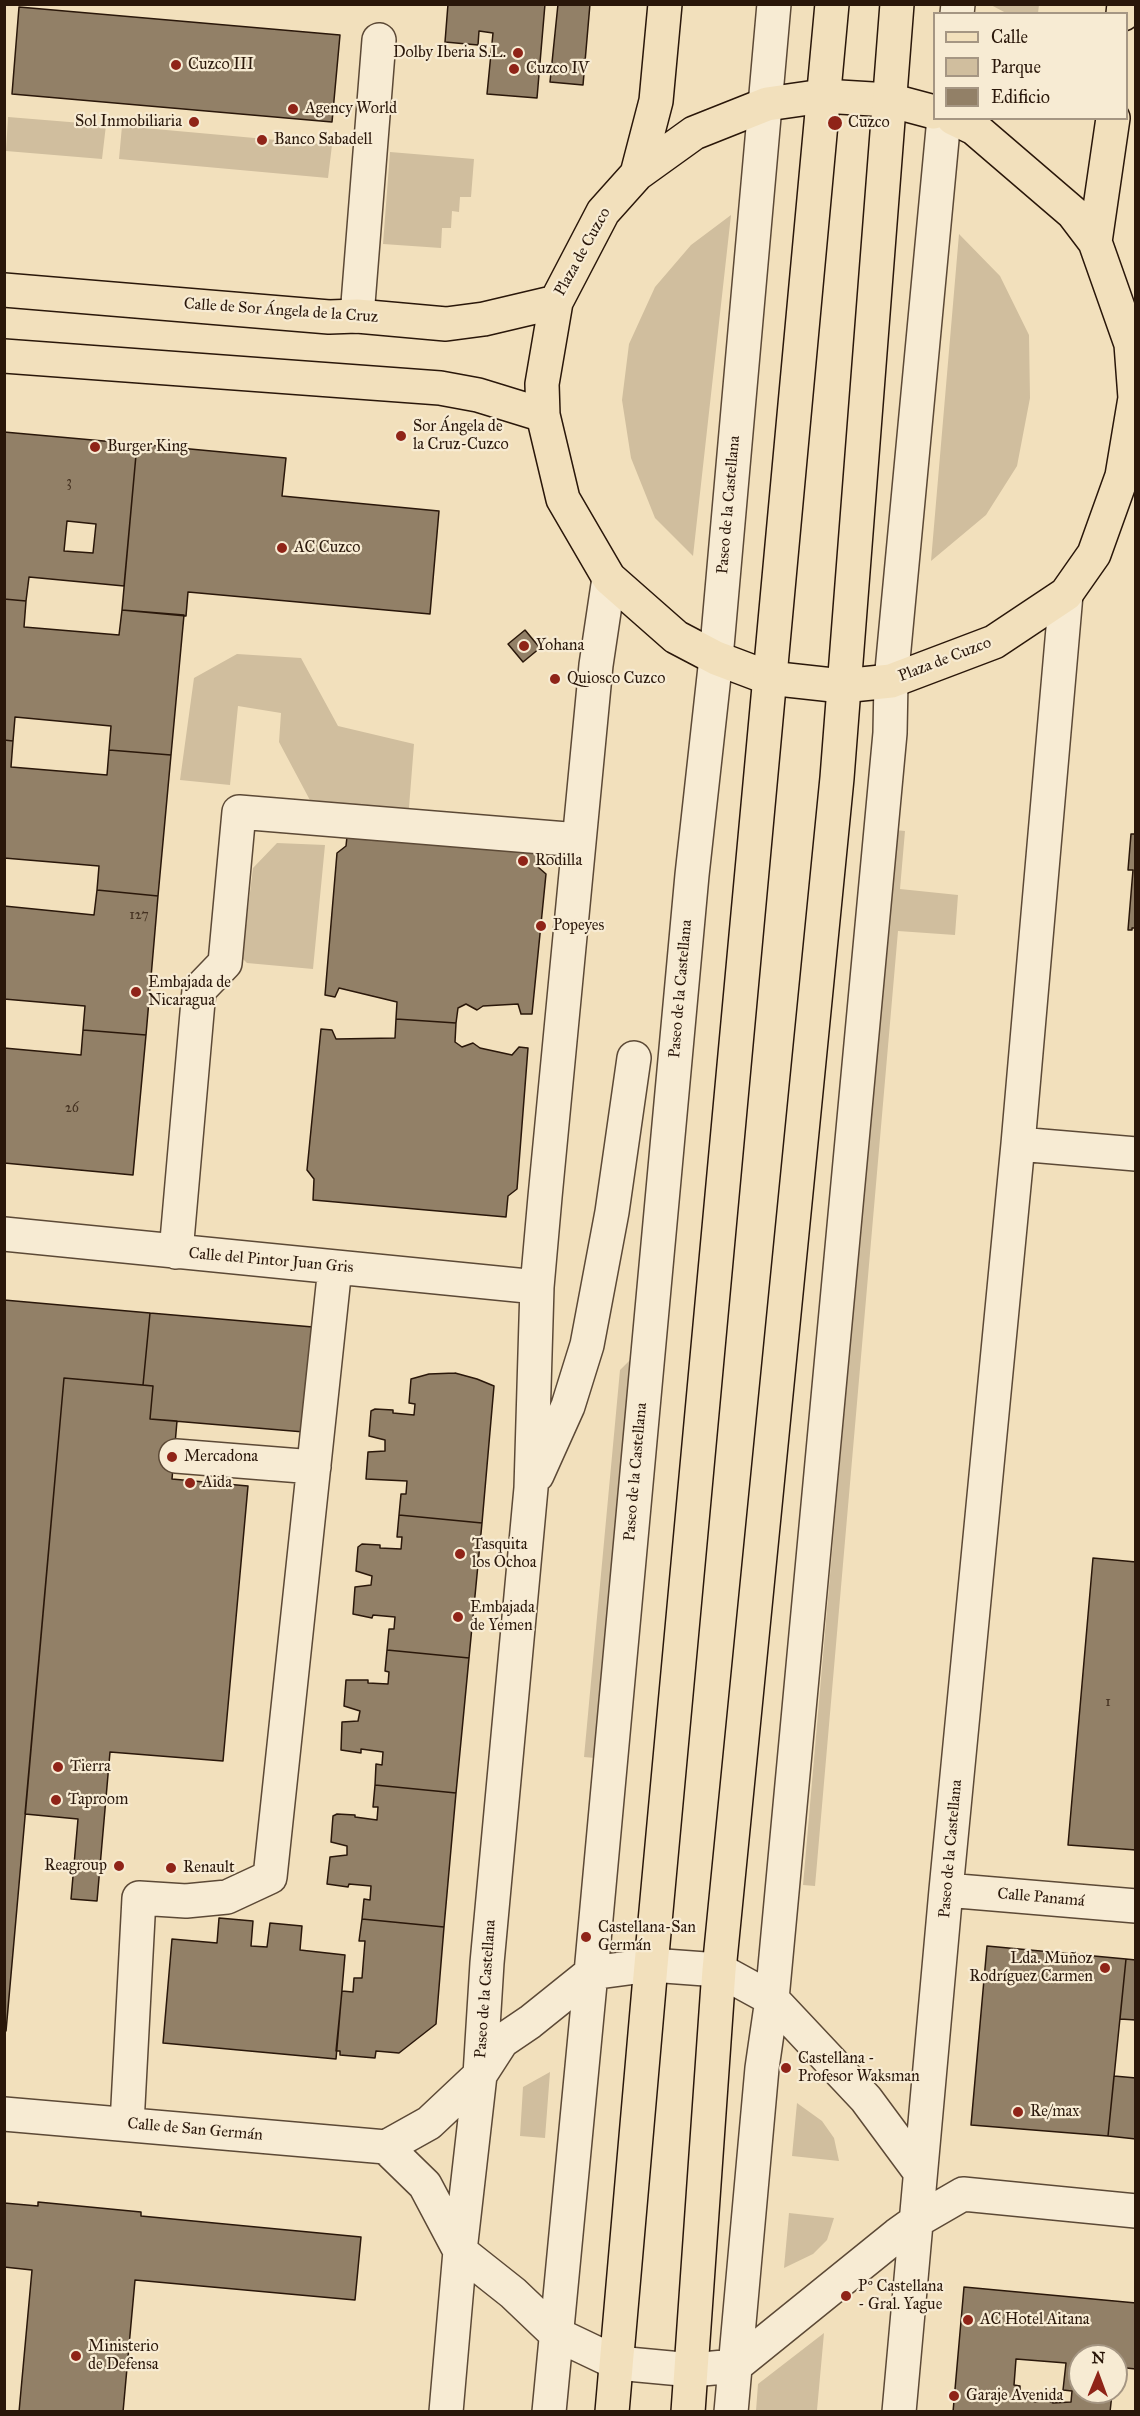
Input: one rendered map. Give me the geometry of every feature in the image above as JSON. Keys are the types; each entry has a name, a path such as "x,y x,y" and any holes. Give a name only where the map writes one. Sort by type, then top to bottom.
{"main road":[{"path":"637,174 656,101 665,4"},
{"path":"612,2412 651,1965 832,4"},
{"path":"688,2412 719,1970 836,790 842,686 897,4"},
{"name":"Plaza de Cuzco","path":"933,112 889,100 823,96 767,104 694,133 637,174 603,212 556,302 542,384 543,415 563,499 609,578 676,637 716,658 769,678 842,686 891,681 994,642 1066,594 1094,554 1129,475 1135,398 1133,346 1095,243 1073,213 974,128 957,120"},
{"path":"1095,243 1113,120"},
{"name":"Calle de Sor Ángela de la Cruz","path":"4,290 329,317 357,316 447,324 484,320 556,302"},
{"path":"4,356 406,384 478,395 543,415"}],"street":[{"name":"Paseo de la Castellana","path":"549,2412 689,898 716,658 767,104 774,4"},
{"path":"357,316 379,40"},
{"path":"731,2412 762,2068 772,2000 890,733 891,681 944,120"},
{"name":"Paseo de la Castellana","path":"446,2412 460,2251 480,2075 487,1963 531,1488 537,1287 596,665 609,578"},
{"name":"Paseo de la Castellana","path":"900,2412 946,1890 1018,1144 1066,594"},
{"path":"176,1251 199,990 225,963 239,812 579,840"},
{"path":"531,1488 568,1406 587,1345 612,1212 634,1058"},
{"path":"1018,1144 1136,1154"},
{"name":"Calle del Pintor Juan Gris","path":"4,1234 537,1287"},
{"path":"127,2124 139,1898 186,1901 226,1897 270,1877 335,1267"},
{"path":"176,1456 314,1467"},
{"name":"Calle Panamá","path":"946,1890 1136,1906"},
{"path":"591,1973 651,1965 719,1970 772,2000 866,2099 920,2172"},
{"name":"Paseo de la Castellana","path":"480,2075 502,2041 530,2022 591,1973"},
{"path":"480,2075 429,2123 386,2147 425,2185 460,2251 513,2294 556,2334 617,2363 692,2370 735,2366 862,2262 918,2220 963,2194 1136,2211"},
{"name":"Calle de San Germán","path":"4,2114 386,2147"}],"green space":[{"path":"991,5 1039,5 1038,12 1004,12"},
{"path":"8,117 106,125 102,159 6,151"},
{"path":"122,126 332,145 328,178 119,159"},
{"path":"390,152 474,159 471,197 460,197 459,212 452,211 451,228 442,228 441,248 383,244"},
{"path":"731,215 693,556 655,518 631,458 622,400 629,344 655,287 691,245"},
{"path":"959,234 1000,276 1029,335 1030,398 1017,466 986,515 931,561"},
{"path":"237,654 301,658 338,726 414,744 408,820 312,804 279,742 281,713 238,706 230,785 180,780 194,678"},
{"path":"895,830 905,831 900,889 958,895 955,935 898,931 815,1886 803,1885"},
{"path":"277,843 325,845 313,969 247,963 242,958 253,868"},
{"path":"635,1355 595,1758 584,1757 620,1370"},
{"path":"550,2072 545,2138 520,2136 523,2087"},
{"path":"797,2103 822,2121 834,2138 839,2161 792,2156"},
{"path":"789,2213 834,2218 827,2240 813,2254 784,2268"},
{"path":"824,2333 817,2410 756,2411 758,2384"}],"building":[{"name":"Cuzco IV","path":"448,4 545,4 537,98 487,94 493,33 479,31 478,45 445,42"},
{"name":"Cuzco IV","path":"558,4 590,4 583,85 550,82"},
{"name":"Cuzco III","path":"19,7 340,35 332,122 12,94"},
{"path":"4,432 137,444 124,586 29,577 26,601 4,599","holes":["67,521 96,524 93,553 64,551"]},
{"name":"AC Cuzco","path":"137,444 286,458 282,496 439,511 430,614 188,592 186,616 122,610"},
{"path":"4,599 26,601 24,627 119,635 122,610 184,615 171,755 109,750 111,726 15,717 13,741 4,740"},
{"name":"Yohana","path":"525,630 540,648 523,662 508,644"},
{"path":"4,740 13,741 11,767 107,775 109,750 171,755 158,896 97,890 99,866 4,858"},
{"path":"348,827 540,845 538,867 546,874 532,1014 521,1014 518,1004 483,1006 477,1010 466,1004 458,1008 456,1023 396,1019 397,1002 339,988 335,997 325,995 337,853 346,846"},
{"path":"1131,834 1136,834 1136,928 1128,930 1133,870 1128,870"},
{"path":"97,890 158,896 146,1035 83,1030 85,1006 4,999 4,906 94,915"},
{"path":"396,1019 456,1023 455,1042 462,1047 473,1043 480,1048 512,1055 519,1047 528,1048 517,1189 508,1196 506,1217 313,1200 314,1179 307,1170 321,1029 332,1030 336,1039 395,1038"},
{"path":"83,1030 146,1035 133,1175 4,1163 4,1048 81,1055"},
{"path":"4,1300 150,1313 143,1385 64,1378 6,2031 4,2031"},
{"path":"150,1313 313,1327 304,1432 150,1419 153,1386 143,1385"},
{"path":"455,1373 494,1386 482,1523 399,1515 401,1494 406,1494 407,1481 366,1479 368,1452 385,1451 385,1440 369,1436 371,1411 375,1409 393,1410 393,1413 414,1415 415,1404 409,1403 411,1379 429,1374"},
{"path":"64,1378 153,1386 150,1419 177,1421 172,1479 248,1486 223,1761 110,1752 97,1901 71,1899 78,1819 25,1814"},
{"path":"399,1515 482,1523 469,1658 387,1650 389,1629 394,1629 395,1617 373,1615 372,1618 353,1614 355,1587 371,1585 372,1576 356,1571 358,1547 362,1544 401,1549 402,1537 397,1537"},
{"path":"1093,1558 1136,1562 1136,1850 1068,1845"},
{"path":"387,1650 469,1658 456,1793 375,1785 376,1764 382,1765 383,1752 361,1749 361,1753 341,1750 342,1722 358,1721 360,1711 344,1706 346,1680 368,1680 368,1683 388,1684 389,1672 385,1671"},
{"path":"375,1785 456,1793 444,1927 362,1919 364,1899 370,1900 371,1886 349,1884 348,1887 327,1884 330,1857 347,1855 347,1846 331,1842 333,1816 337,1814 355,1815 355,1817 377,1820 378,1807 373,1807"},
{"path":"219,1918 253,1921 251,1946 267,1947 270,1923 302,1926 300,1950 345,1955 336,2059 163,2043 172,1939 217,1943"},
{"path":"362,1919 444,1927 436,2024 399,2053 376,2051 375,2058 340,2055 340,2051 336,2051 342,1991 353,1992 354,1978 362,1978 365,1941 359,1941"},
{"path":"987,1946 1126,1959 1108,2136 971,2125"},
{"path":"1126,1959 1136,1960 1136,2020 1120,2019"},
{"path":"1114,2076 1136,2078 1136,2139 1108,2136"},
{"name":"Ministerio de Defensa","path":"38,2202 141,2212 141,2216 361,2237 355,2300 135,2280 123,2412 19,2412 32,2270 4,2267 4,2203 38,2206"},
{"path":"964,2287 1136,2303 1136,2369 1128,2368 1128,2344 1068,2344 1068,2391 1063,2390 1066,2363 1016,2359 1014,2385 1020,2386 1020,2397 1036,2402 1046,2399 1053,2403 1111,2404 1110,2412 953,2412"}],"place":[{"name":"Dolby Iberia S.L.","path":"518,53"},
{"name":"Cuzco III","path":"176,65"},
{"name":"Cuzco IV","path":"514,69"},
{"name":"Agency World","path":"293,109"},
{"name":"Sol Inmobiliaria","path":"194,122"},
{"name":"Cuzco","path":"835,123"},
{"name":"Banco Sabadell","path":"262,140"},
{"name":"Sor Ángela de la Cruz-Cuzco","path":"401,436"},
{"name":"Burger King","path":"95,447"},
{"name":"AC Cuzco","path":"282,548"},
{"name":"Yohana","path":"524,646"},
{"name":"Quiosco Cuzco","path":"555,679"},
{"name":"Rodilla","path":"523,861"},
{"name":"Popeyes","path":"541,926"},
{"name":"Embajada de Nicaragua","path":"136,992"},
{"name":"Mercadona","path":"172,1457"},
{"name":"Aida","path":"190,1483"},
{"name":"Tasquita los Ochoa","path":"460,1554"},
{"name":"Embajada de Yemen","path":"458,1617"},
{"name":"Tierra","path":"58,1767"},
{"name":"Taproom","path":"56,1800"},
{"name":"Reagroup","path":"119,1866"},
{"name":"Renault","path":"171,1868"},
{"name":"Castellana-San Germán","path":"586,1937"},
{"name":"Lda. Muñoz Rodríguez Carmen","path":"1105,1968"},
{"name":"Castellana - Profesor Waksman","path":"786,2068"},
{"name":"Re/max","path":"1018,2112"},
{"name":"Pº Castellana - Gral. Yague","path":"846,2296"},
{"name":"AC Hotel Aitana","path":"968,2320"},
{"name":"Ministerio de Defensa","path":"76,2356"},
{"name":"Garaje Avenida","path":"954,2396"}]}
